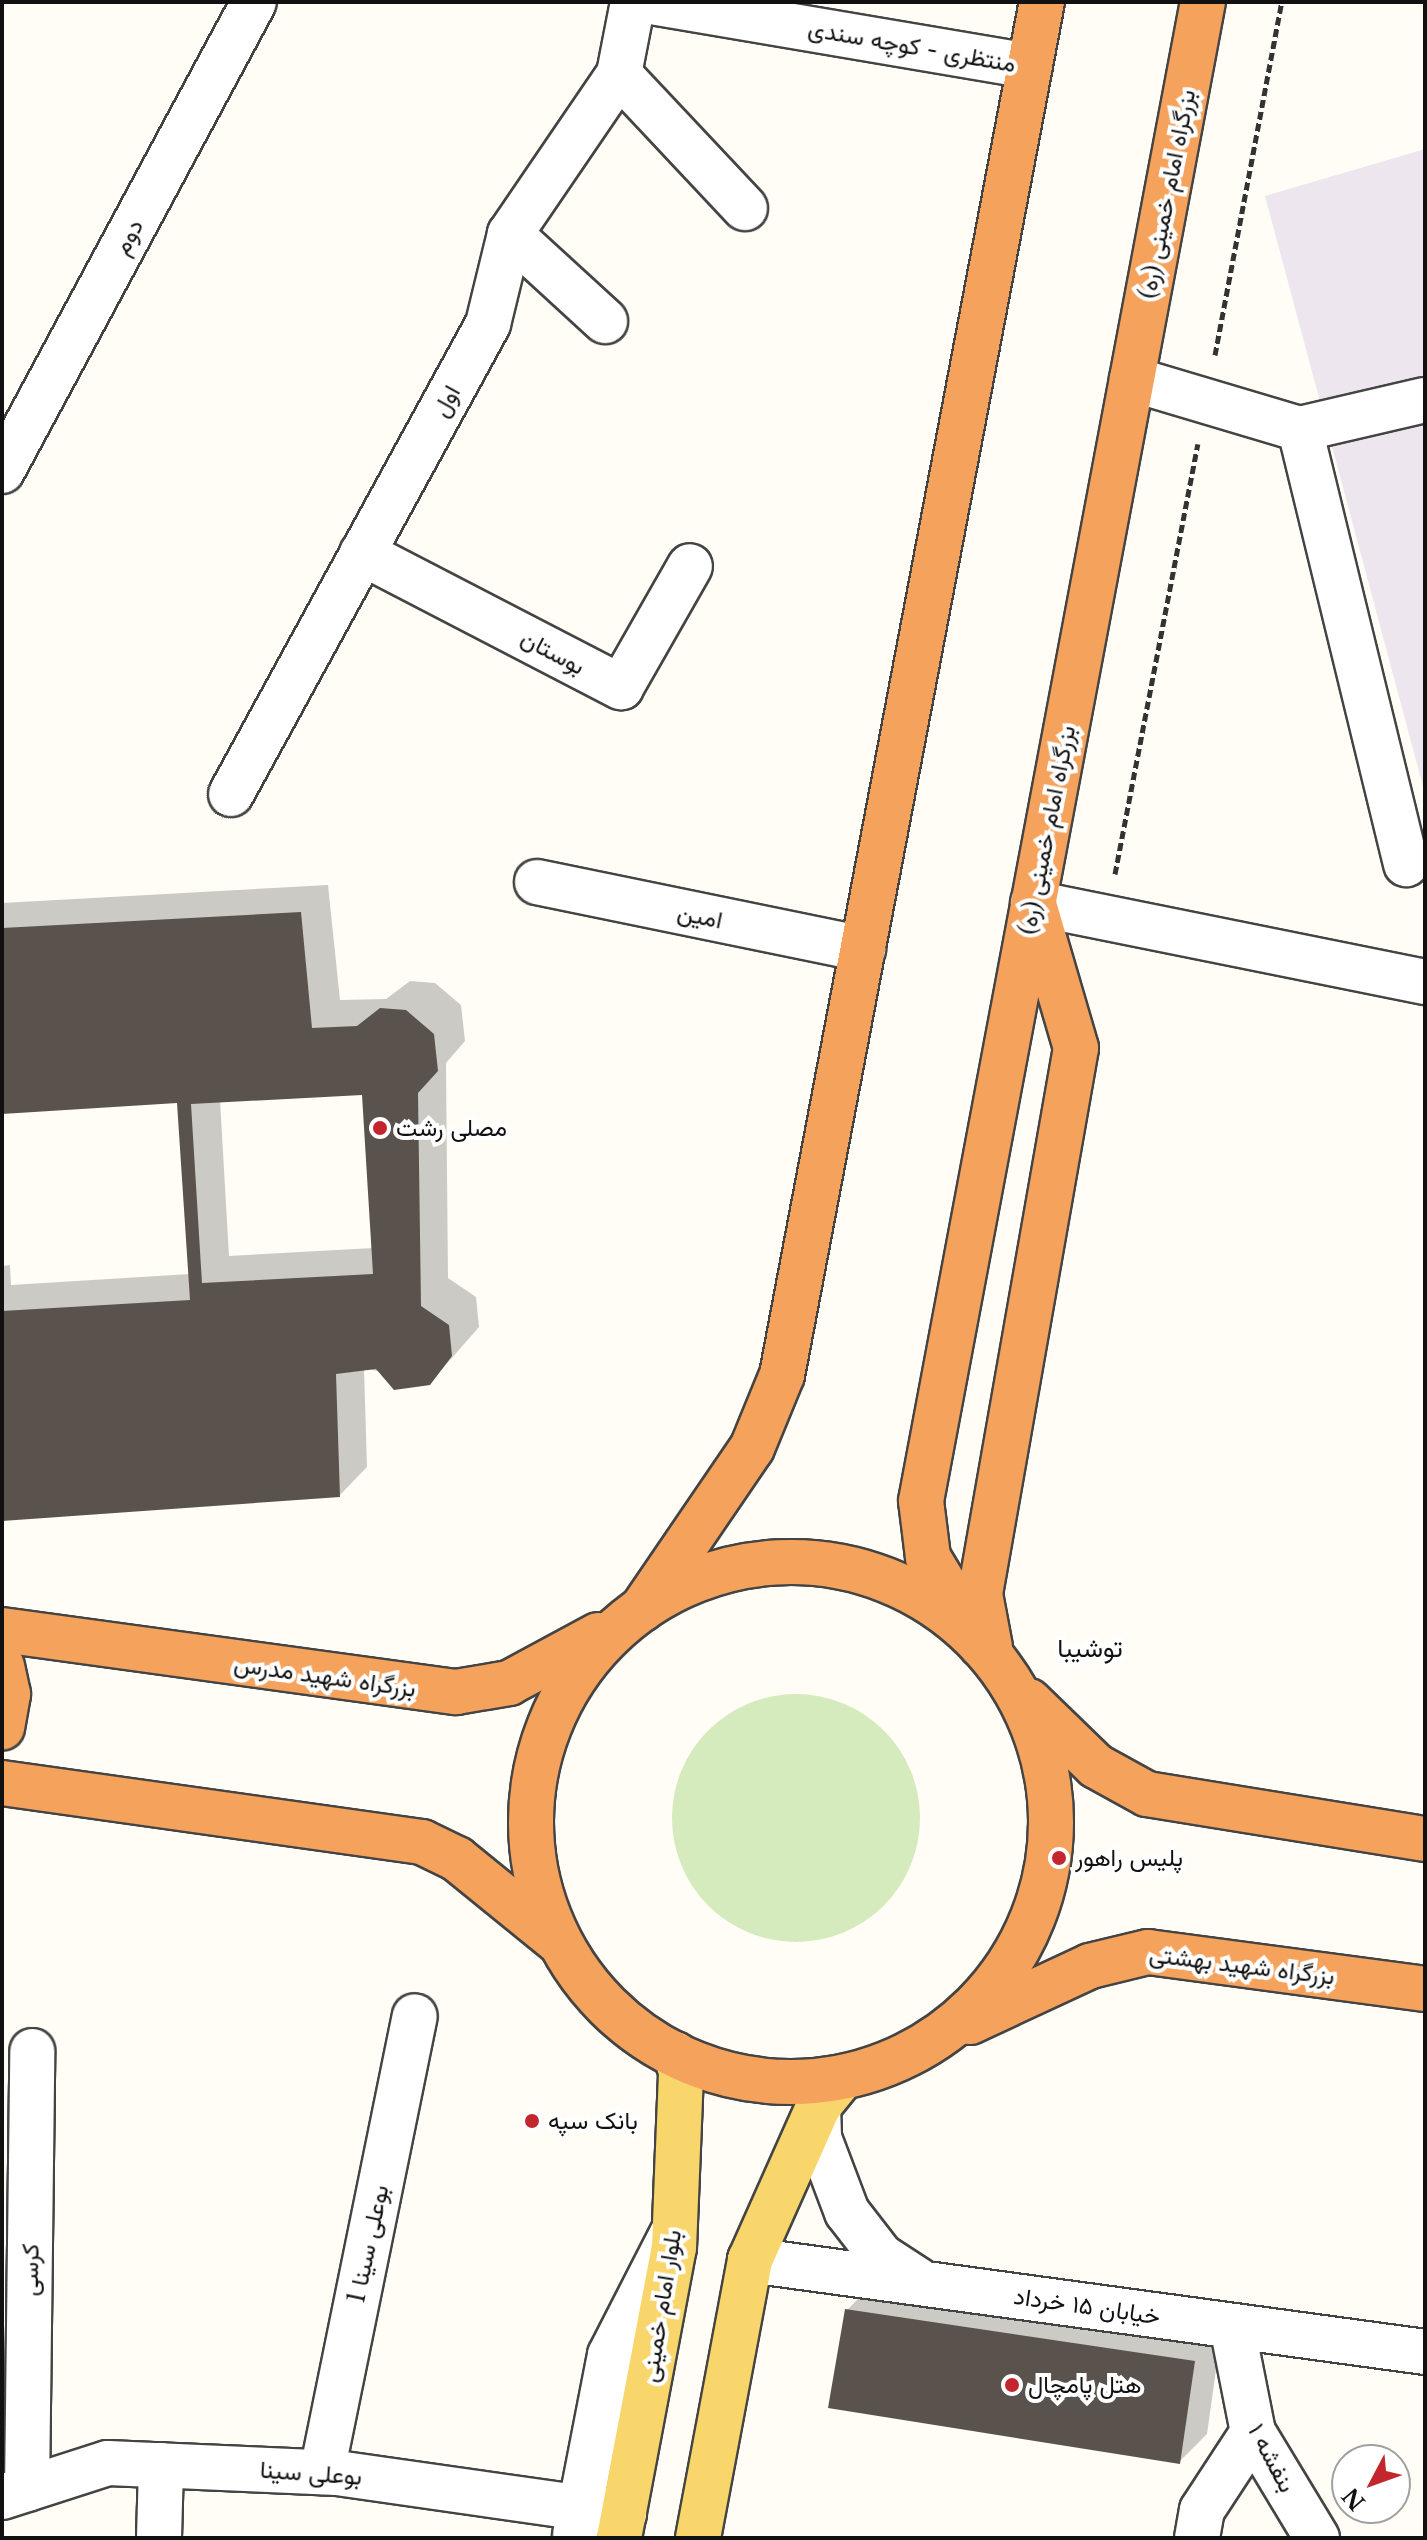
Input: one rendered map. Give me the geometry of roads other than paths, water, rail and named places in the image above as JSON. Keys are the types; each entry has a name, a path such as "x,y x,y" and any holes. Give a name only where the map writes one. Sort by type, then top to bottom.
{"highway":[{"path":"564,1948 536,1871 536,1772 566,1691 637,1612 752,1448 776,1394 1042,2"},
{"name":"بزرگراه امام خمینی (ره)","path":"994,1661 939,1580 919,1515 1203,2"},
{"path":"932,2041 1003,1973 1027,1931 1046,1872 1046,1775 1032,1728 994,1661 980,1594 1076,1048 1033,903"},
{"name":"بزرگراه شهید مدرس","path":"2,1630 456,1692 509,1683 637,1612 732,1569 819,1564 901,1588 994,1661"},
{"path":"994,1661 1082,1755 1147,1794 1425,1839"},
{"path":"2,1666 8,1694 2,1727"},
{"path":"2,1783 422,1842 457,1859 564,1948 613,2011 678,2062 830,2092"},
{"name":"بزرگراه شهید بهشتی","path":"830,2092 1079,1970 1148,1952 1425,1989"}],"main road":[{"name":"بلوار امام خمینی","path":"622,2526 675,2228 678,2062"},
{"path":"698,2538 750,2260 830,2092"}],"street":[{"name":"دوم","path":"2,471 254,2"},
{"name":"اول","path":"231,794 488,324 510,234 619,74 633,2"},
{"name":"منتظری - کوچه سندی","path":"651,2 1030,66"},
{"path":"619,74 745,208"},
{"path":"510,234 605,321"},
{"path":"1132,379 1300,429 1425,400"},
{"path":"1300,429 1406,864"},
{"name":"بوستان","path":"362,553 621,687 690,566"},
{"name":"امین","path":"537,882 863,949"},
{"path":"1033,903 1425,982"},
{"name":"بوعلی سینا 1","path":"322,2472 415,2016"},
{"name":"کرسی","path":"14,2493 32,2051"},
{"path":"830,2092 822,2150 847,2212 881,2256 923,2284"},
{"path":"578,2523 610,2355 675,2228"},
{"name":"خیابان ۱۵ خرداد","path":"750,2260 1425,2352"},
{"name":"بنفشه ۱","path":"1232,2326 1253,2432 1317,2538"},
{"path":"1197,2538 1202,2510 1253,2432"},
{"name":"بوعلی سینا","path":"14,2493 108,2463 322,2472 578,2523 622,2526"},
{"path":"159,2538 161,2465"}],"place":[{"name":"مصلی رشت","path":"380,1128"},
{"name":"پلیس راهور","path":"1059,1858"},
{"name":"بانک سپه","path":"532,2121"},
{"name":"هتل پامچال","path":"1012,2385"}],"district":[{"name":"توشیبا","path":"1090,1649"}]}
